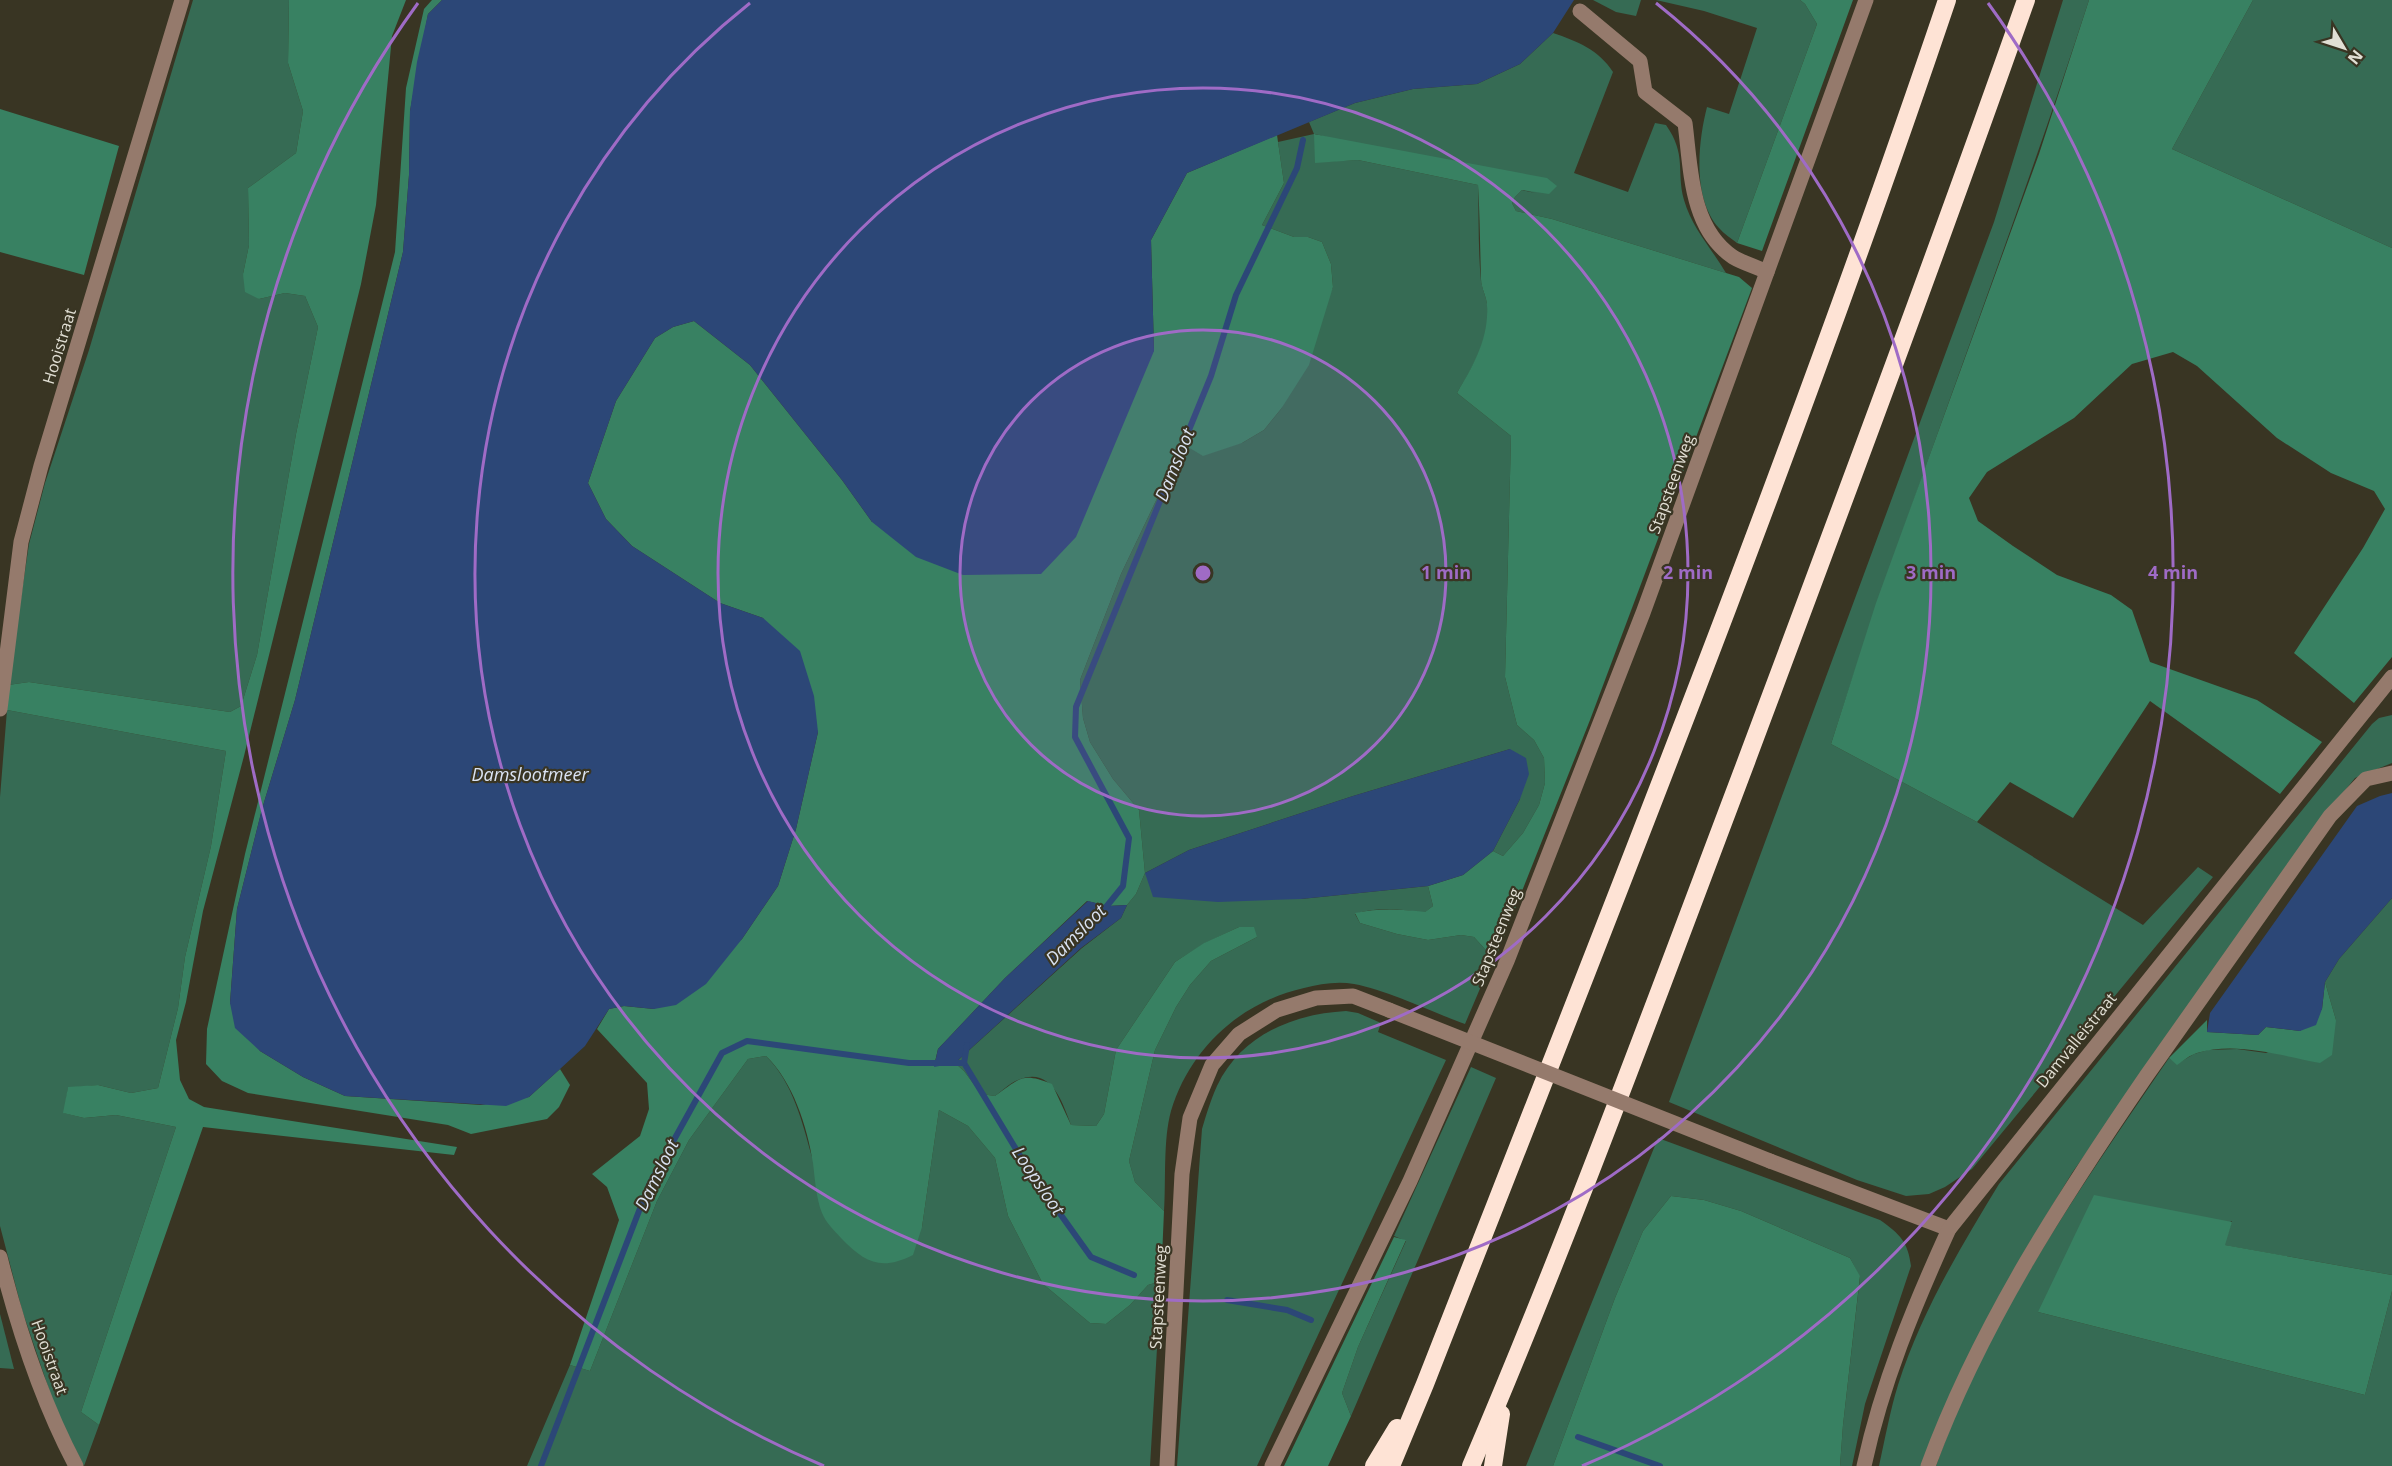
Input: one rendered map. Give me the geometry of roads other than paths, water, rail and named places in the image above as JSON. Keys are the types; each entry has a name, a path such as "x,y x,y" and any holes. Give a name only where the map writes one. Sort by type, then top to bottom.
{"highway":[{"path":"1391,1466 1633,855 1886,180 1947,0"},
{"path":"1471,1466 1505,1386 1657,999 1949,219 2026,0"},
{"path":"1374,1466 1425,1384"},
{"path":"1493,1466 1505,1386"}],"street":[{"name":"Hooistraat","path":"0,709 21,542 41,466 182,0"},
{"name":"Stapsteenweg","path":"1272,1466 1410,1181 1507,961 1643,613 1866,0"},
{"path":"1580,10 1640,61 1645,93 1685,123 1694,195 1706,229 1733,257 1767,272"},
{"name":"Damvalleistraat","path":"1864,1466 1874,1420 1892,1365 1920,1292 1948,1229 2392,677"},
{"path":"1928,1466 1965,1377 2001,1306 2077,1177 2330,816 2366,779 2392,773"},
{"name":"Stapsteenweg","path":"1167,1466 1182,1174 1190,1118 1212,1065 1239,1034 1277,1010 1316,998 1353,996 1948,1229"},
{"name":"Hooistraat","path":"0,1257 24,1343 55,1424 76,1466"}],"water":[{"name":"Damslootmeer","path":"442,0 1574,0 1553,33 1520,64 1477,84 1413,89 1355,103 1187,173 1151,240 1154,351 1076,537 1041,574 963,575 916,557 872,522 842,480 750,365 694,321 673,327 655,338 616,401 588,483 606,519 632,546 720,603 763,618 800,651 814,696 818,732 796,829 778,886 742,939 706,984 676,1005 654,1009 624,1006 609,1009 585,1046 529,1097 506,1106 345,1096 303,1077 260,1051 235,1028 230,1003 237,909 262,809 295,700 403,252 409,175 410,111 417,62 428,14"},
{"path":"1510,749 1526,758 1529,774 1520,799 1493,851 1463,875 1428,886 1301,899 1218,902 1153,897 1145,873 1189,850 1353,796"},
{"path":"2392,793 2392,898 2339,959 2325,982 2322,1009 2316,1025 2300,1031 2266,1027 2258,1035 2207,1032 2210,1013 2357,806"},
{"path":"1088,901 1108,906 1127,905 1121,918 1081,948 955,1063 934,1067 938,1049 1005,978"}],"waterway":[{"name":"Damsloot","path":"1102,912 1123,886 1129,838 1075,737 1076,707 1211,376 1236,295 1297,168 1303,140"},
{"name":"Damsloot","path":"541,1466 649,1185 722,1053 747,1041 909,1063 964,1063 967,1045"},
{"name":"Loopsloot","path":"964,1063 1028,1169 1091,1257 1134,1275"},
{"name":"Loopsloot","path":"1227,1300 1287,1310 1311,1320"},
{"name":"Loopsloot","path":"1578,1437 1660,1466"}]}
